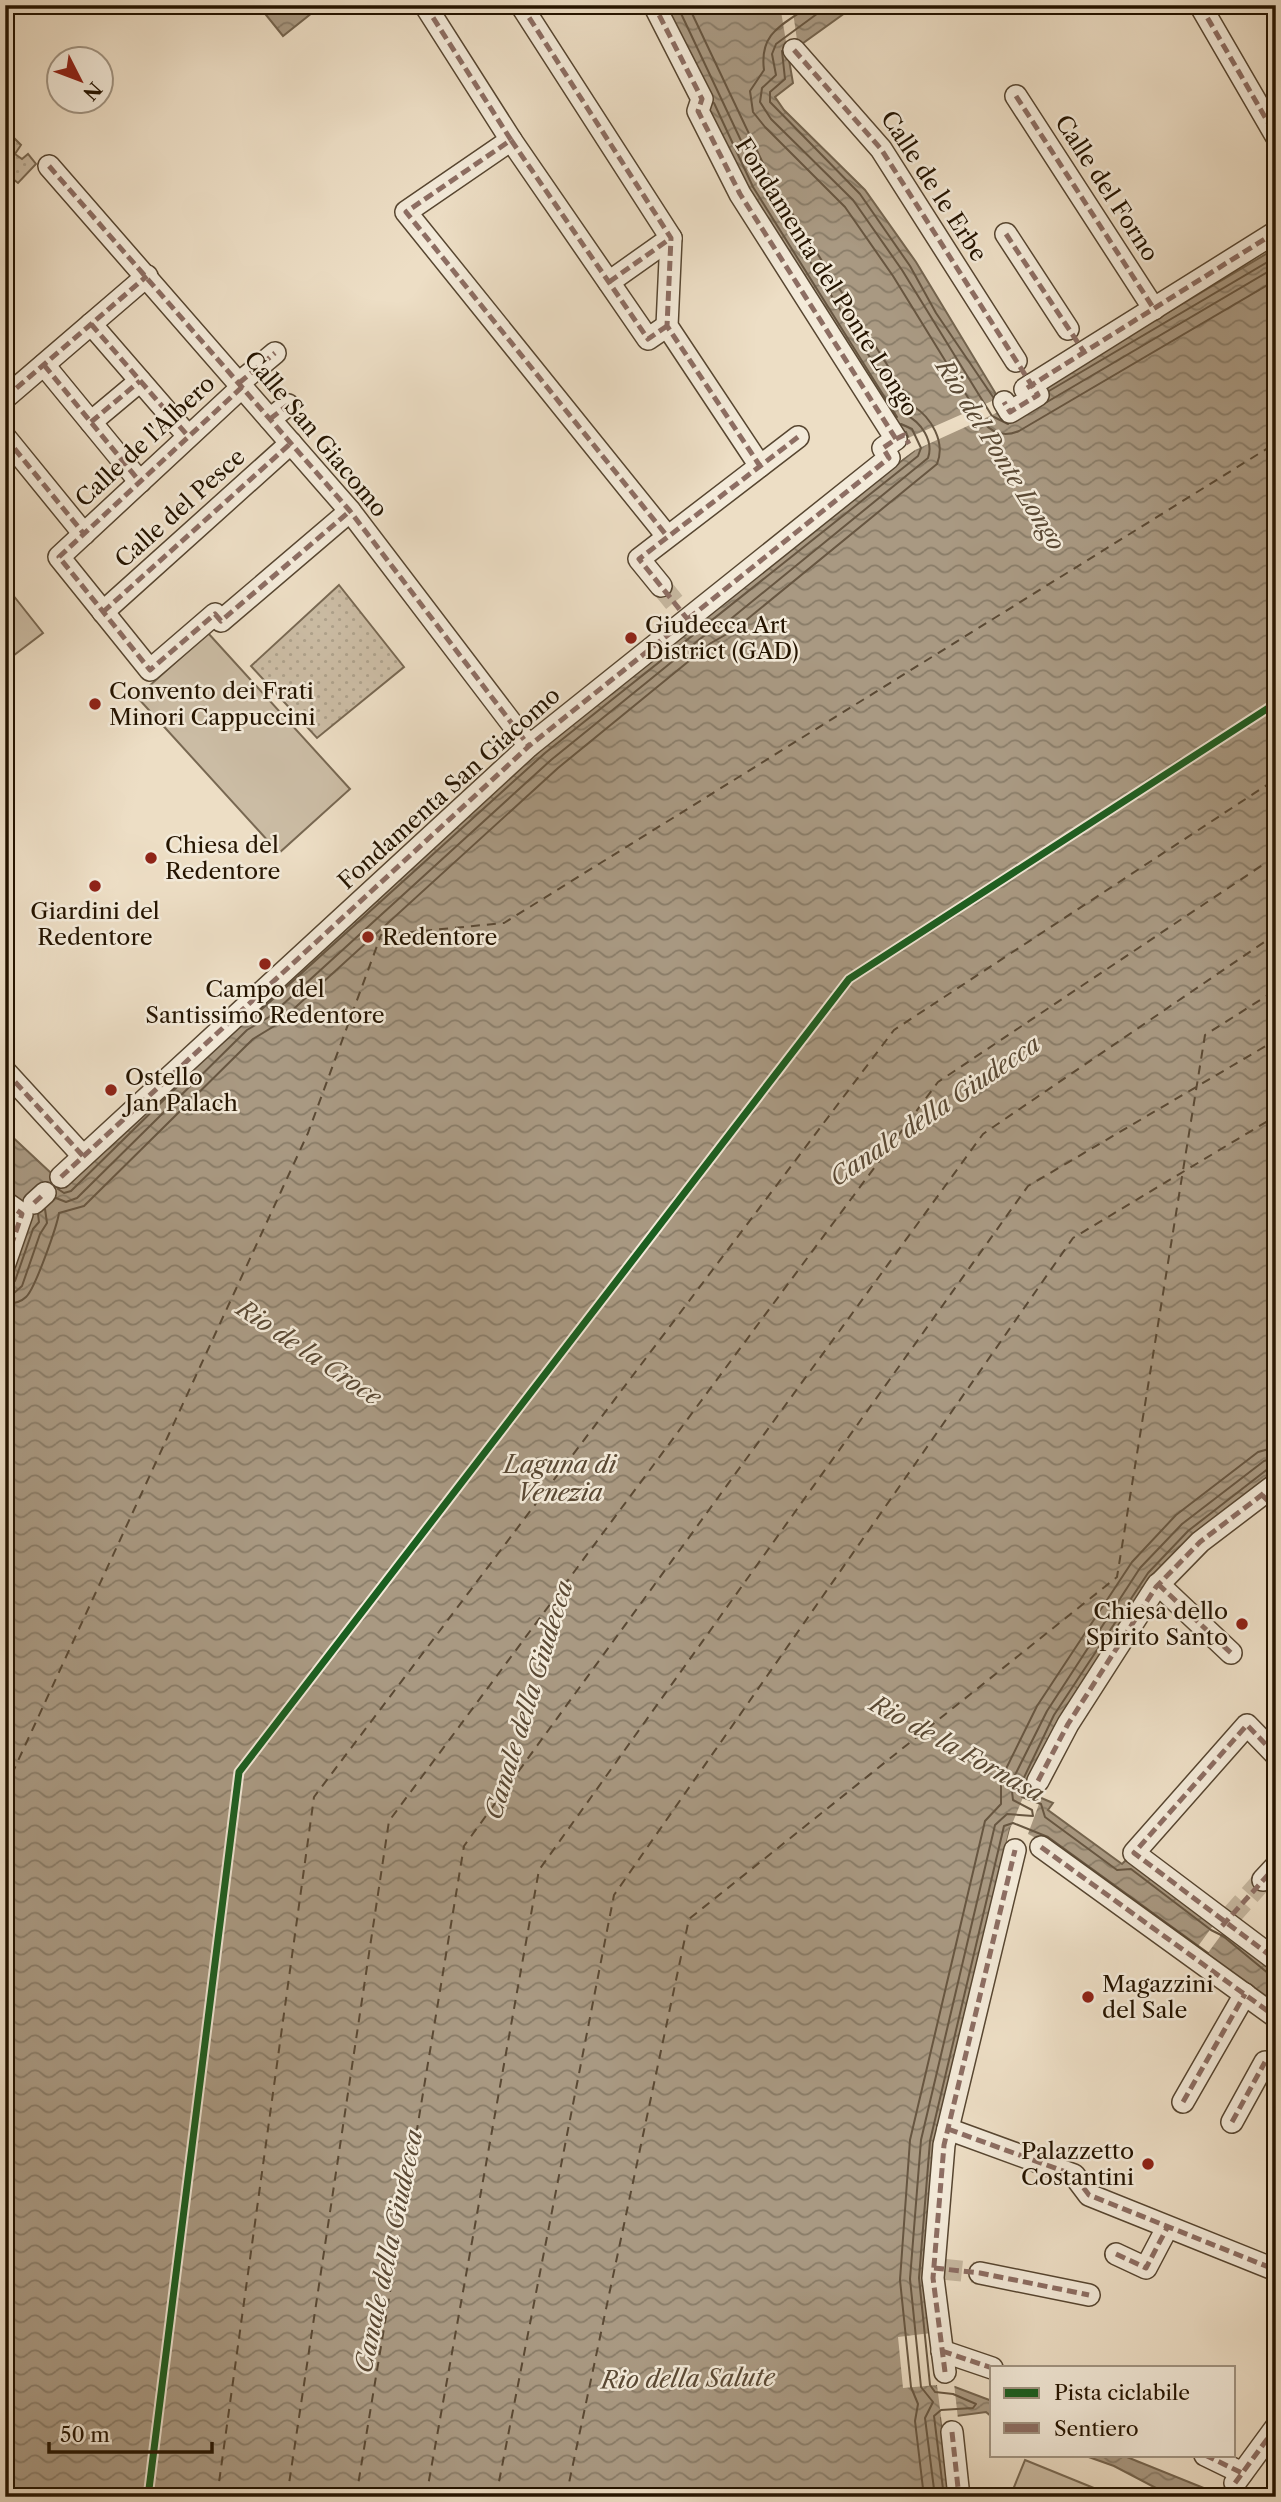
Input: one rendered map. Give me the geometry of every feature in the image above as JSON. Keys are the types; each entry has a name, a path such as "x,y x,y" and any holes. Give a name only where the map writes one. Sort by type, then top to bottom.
{"street":[{"path":"425,5 511,140 648,339 667,326"},
{"path":"521,5 671,238 667,326 760,466"},
{"name":"Fondamenta del Ponte Longo","path":"654,5 702,99 698,111 740,194 898,447"},
{"path":"1200,5 1276,136"},
{"name":"Calle de le Erbe","path":"794,50 881,149 1016,361"},
{"name":"Calle del Forno","path":"1016,96 1154,309"},
{"path":"511,140 406,212 667,536"},
{"name":"Calle San Giacomo","path":"49,166 350,511 529,746"},
{"path":"1004,402 1010,412 1038,395 1028,385 1276,232"},
{"path":"1006,233 1068,329"},
{"path":"609,282 671,238"},
{"path":"5,398 146,276"},
{"path":"91,324 188,436"},
{"name":"Calle de l'Albero","path":"103,612 60,557 275,353"},
{"path":"44,365 140,482"},
{"path":"91,422 140,381"},
{"path":"270,419 288,405"},
{"path":"5,436 84,534"},
{"path":"661,586 639,559 798,437"},
{"name":"Calle del Pesce","path":"103,612 291,443"},
{"name":"Fondamenta San Giacomo","path":"61,1177 529,746 898,447"},
{"path":"103,612 150,670 215,614 221,621 350,511"},
{"path":"5,1071 83,1156"},
{"path":"5,1262 27,1203"},
{"path":"1038,1782 1068,1724 1158,1584 1200,1542 1271,1496"},
{"path":"1158,1584 1231,1653"},
{"path":"1276,1755 1247,1724 1134,1853 1276,1960"},
{"path":"1041,1847 1276,2017"},
{"path":"990,2368 943,2361 937,2269 944,2145 1015,1850"},
{"path":"1183,2102 1245,1994"},
{"path":"1231,2122 1265,2062"},
{"path":"948,2129 1074,2175 1090,2195 1276,2270"},
{"path":"1116,2254 1146,2268 1167,2228"},
{"path":"979,2273 1089,2295"},
{"path":"1206,2456 1236,2486 1276,2427"},
{"path":"952,2432 959,2497"}],"shaded area":[{"path":"5,129 21,145 15,154 22,159 28,154 36,164 18,183 8,175 5,177"},
{"path":"5,585 43,633 5,662"},
{"path":"339,585 404,667 317,738 251,666"},
{"path":"208,633 350,789 279,853 137,697"},
{"path":"1025,2460 1116,2497 1010,2497"}],"water":[{"path":"258,5 322,5 283,36"},
{"name":"Laguna di Venezia","path":"659,5 856,5 788,54 793,83 775,97 784,110 865,190 916,262 1005,409 1276,248 1276,1471 1192,1536 1025,1791 1053,1803 1048,1810 1122,1864 1128,1858 1226,1930 1276,1971 1276,2011 1044,1842 1010,1829 936,2141 937,2385 955,2387 990,2400 990,2415 986,2412 941,2418 951,2497 5,2497 5,1287 27,1224 5,1195 5,1130 66,1187 237,1017 541,748 914,451 906,432 899,434 747,190"},
{"path":"1086,2456 1124,2456 1226,2497 1173,2497 1114,2466"}],"pier":[{"path":"780,5 792,5 798,47 788,54"},
{"path":"1001,397 1005,409 915,450 894,465 892,462 910,449 905,440 908,438"},
{"path":"1031,1778 1034,1780 1029,1789 1043,1793 1028,1834 1044,1842 1042,1845 1012,1833 1009,1849 1005,1848 1010,1829"},
{"path":"1215,1923 1227,1927 1202,1961 1193,1953"},
{"path":"931,2333 940,2382 954,2383 958,2419 945,2421 946,2433 943,2433 937,2385 903,2388 898,2337"}],"ferry route":[{"path":"5,1789 308,1133 381,935 504,923 1276,443"},
{"path":"148,2497 239,1772 849,979 1276,703"},
{"path":"217,2497 314,1797 894,1030 1276,779"},
{"path":"287,2497 389,1821 938,1082 1276,856"},
{"path":"356,2497 464,1846 983,1134 1276,934"},
{"path":"566,2497 689,1919 1117,1577 1205,1035 1276,990"},
{"path":"426,2497 539,1870 1028,1186 1276,1040"},
{"path":"496,2497 614,1895 1073,1238 1276,1116"}],"tunnel":[{"path":"661,586 683,613"},
{"path":"1229,1918 1263,1880"},
{"path":"941,2269 980,2273"}],"marked path":[{"path":"425,5 511,140 406,212 667,536"},
{"path":"521,5 671,238 667,326 760,466"},
{"path":"61,1177 529,746 889,458 883,448 896,439 740,194 698,111 702,99 654,5"},
{"path":"1200,5 1276,136"},
{"path":"794,50 881,149 1038,395 1010,412 1004,402"},
{"path":"1016,96 1154,309"},
{"path":"511,140 648,339 667,326"},
{"path":"49,166 350,511 529,746"},
{"path":"1027,388 1276,232"},
{"path":"1006,234 1084,352"},
{"path":"609,282 671,238"},
{"path":"5,398 147,276"},
{"path":"91,324 188,436"},
{"path":"239,383 275,353"},
{"path":"44,365 140,482"},
{"path":"91,422 140,381"},
{"path":"242,387 59,557 150,670 215,614 221,621 350,511"},
{"path":"270,419 288,405"},
{"path":"896,439 904,435 909,444"},
{"path":"5,437 84,534"},
{"path":"689,621 639,559 798,437"},
{"path":"103,612 291,443"},
{"path":"5,1071 83,1156"},
{"path":"34,1203 45,1193"},
{"path":"5,1202 22,1214 5,1263"},
{"path":"1038,1781 1068,1724 1156,1587 1200,1542 1276,1484"},
{"path":"1262,1495 1276,1509"},
{"path":"1158,1584 1231,1653"},
{"path":"1276,1755 1247,1725 1134,1853 1276,1960"},
{"path":"1041,1847 1276,2017"},
{"path":"945,2372 933,2278 944,2145 1015,1850"},
{"path":"1222,1926 1276,1866"},
{"path":"1183,2102 1245,1994"},
{"path":"1232,2122 1265,2062"},
{"path":"948,2129 1074,2175 1089,2195 1276,2270"},
{"path":"1116,2254 1146,2268 1167,2228"},
{"path":"934,2268 980,2273 1089,2295"},
{"path":"942,2351 990,2367"},
{"path":"1235,2483 1276,2427"},
{"path":"952,2432 959,2497"},
{"path":"1207,2456 1242,2473"},
{"path":"1230,2491 1237,2497"}],"cycle path":[{"path":"148,2497 239,1772 849,979 1276,703"}],"place":[{"name":"Giudecca Art District (GAD)","path":"631,638"},
{"name":"Convento dei Frati Minori Cappuccini","path":"95,704"},
{"name":"Chiesa del Redentore","path":"151,858"},
{"name":"Giardini del Redentore","path":"95,886"},
{"name":"Redentore","path":"368,937"},
{"name":"Campo del Santissimo Redentore","path":"265,964"},
{"name":"Ostello Jan Palach","path":"111,1090"},
{"name":"Chiesa dello Spirito Santo","path":"1242,1624"},
{"name":"Magazzini del Sale","path":"1088,1997"},
{"name":"Palazzetto Costantini","path":"1148,2164"}],"water label":[{"name":"Rio del Ponte Longo","path":"1000,455"},
{"name":"Canale della Giudecca","path":"935,1111"},
{"name":"Rio de la Croce","path":"309,1353"},
{"name":"Canale della Giudecca","path":"529,1700"},
{"name":"Rio de la Fornasa","path":"957,1749"},
{"name":"Canale della Giudecca","path":"389,2251"},
{"name":"Rio della Salute","path":"688,2379"}]}
